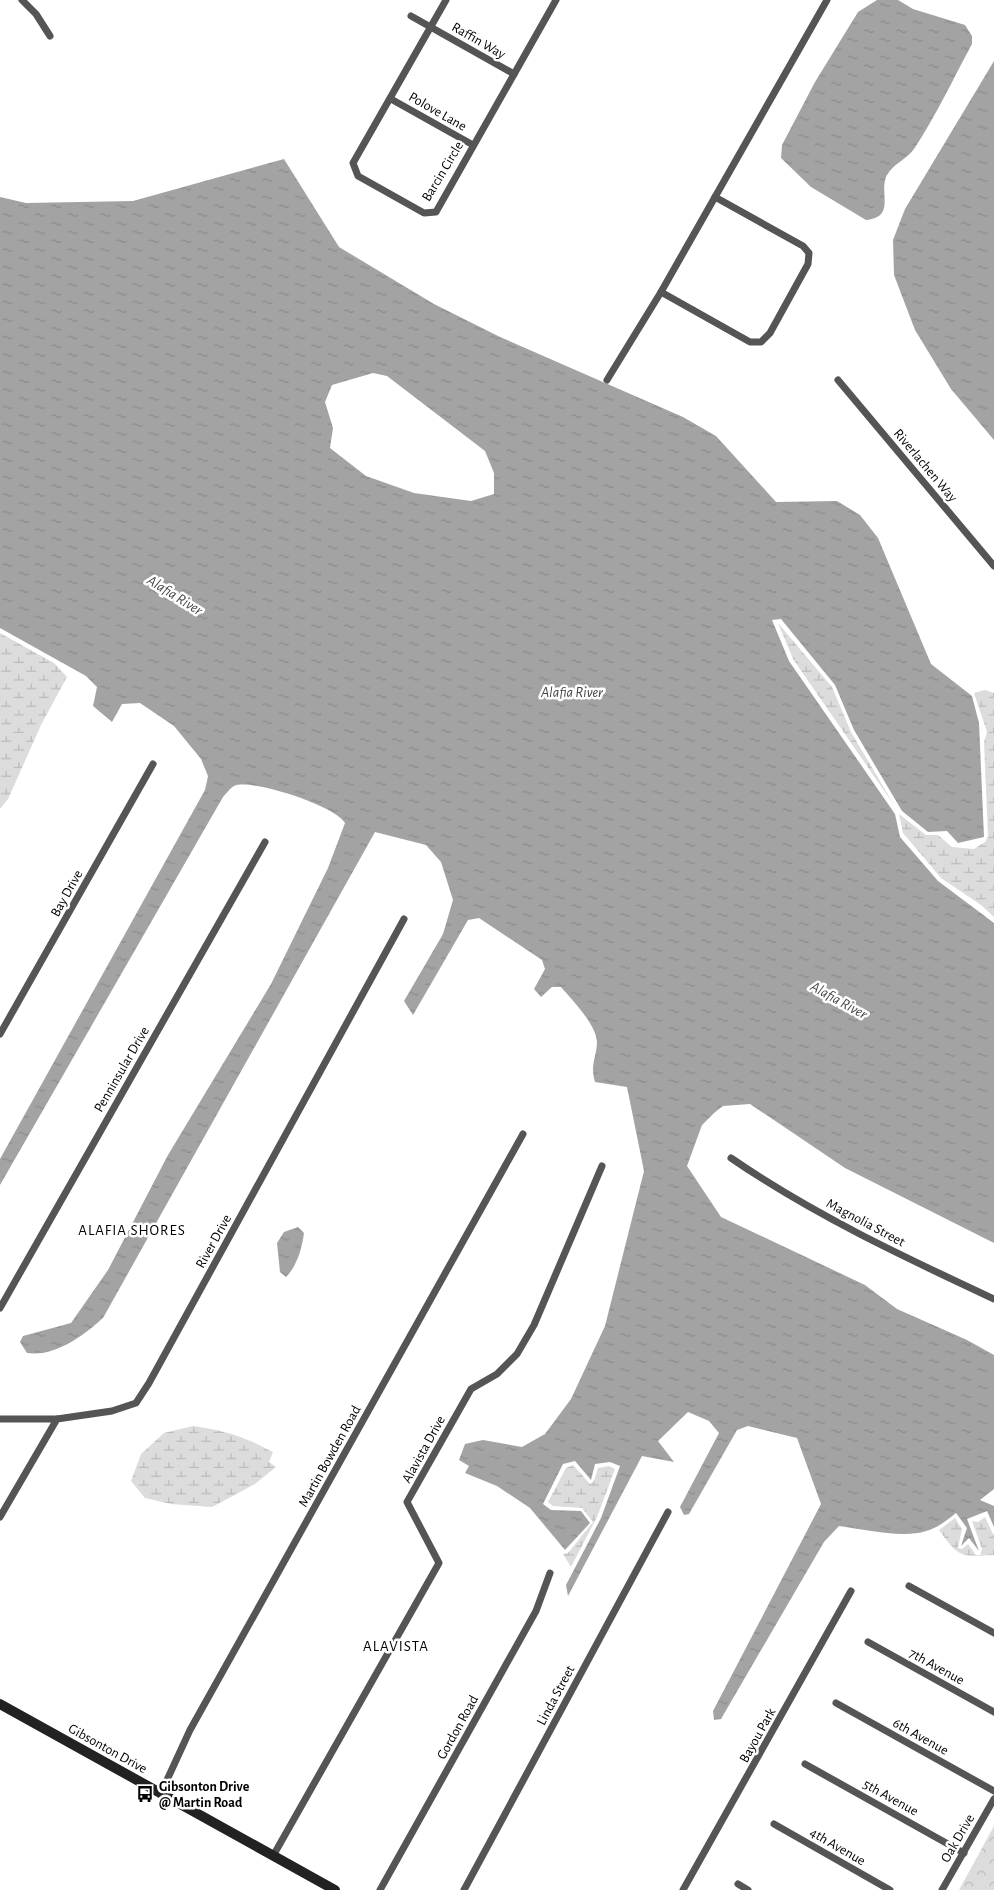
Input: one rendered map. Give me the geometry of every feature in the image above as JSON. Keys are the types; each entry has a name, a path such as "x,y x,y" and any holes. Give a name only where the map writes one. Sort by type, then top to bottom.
{"main road":[{"name":"Gibsonton Drive","path":"0,1704 334,1890"}],"street":[{"path":"22,0 36,14 50,36"},
{"name":"Barcin Circle","path":"446,0 353,163 358,176 424,213 436,212 556,0"},
{"path":"607,380 661,292 827,0"},
{"name":"Raffin Way","path":"411,16 514,74"},
{"name":"Polove Lane","path":"391,99 473,145"},
{"path":"661,292 750,342 761,342 770,333 808,264 809,253 803,246 715,197"},
{"name":"Riverlachen Way","path":"838,380 994,566"},
{"name":"Bay Drive","path":"0,1034 153,764"},
{"name":"Penninsular Drive","path":"0,1308 265,842"},
{"name":"River Drive","path":"0,1419 57,1419 112,1411 136,1403 154,1374 404,919"},
{"name":"Martin Bowden Road","path":"160,1793 190,1730 523,1134"},
{"name":"Magnolia Street","path":"731,1158 766,1182 912,1260 994,1299"},
{"name":"Alavista Drive","path":"273,1856 439,1563 407,1502 471,1390 497,1374 517,1354 534,1325 602,1166"},
{"path":"0,1517 57,1419"},
{"name":"Linda Street","path":"464,1890 668,1512"},
{"name":"Gordon Road","path":"380,1890 536,1611 550,1573"},
{"path":"909,1586 994,1633"},
{"name":"Bayou Park","path":"683,1890 851,1591"},
{"name":"7th Avenue","path":"868,1642 994,1712"},
{"name":"6th Avenue","path":"836,1704 994,1791"},
{"name":"5th Avenue","path":"805,1764 964,1853"},
{"name":"Oak Drive","path":"942,1890 994,1799"},
{"name":"4th Avenue","path":"774,1824 890,1890"},
{"path":"738,1884 748,1890"}],"green space":[{"path":"778,623 832,687 851,732 894,805 793,659"},
{"path":"0,633 54,663 67,677 41,725 8,799 0,809"},
{"path":"985,690 994,693 994,917 981,905 941,878 903,833 899,814 926,835 938,835 952,847 974,849 985,842 988,836 984,742 987,732 974,693"},
{"path":"193,1426 234,1435 262,1446 273,1452 269,1462 276,1467 255,1484 212,1507 171,1504 145,1498 131,1481 141,1454 164,1433"},
{"path":"573,1465 590,1484 594,1481 598,1468 609,1466 615,1469 597,1517 571,1567 563,1554 568,1553 593,1522 582,1508 553,1506 548,1502 566,1468"},
{"path":"985,1517 994,1536 994,1555 974,1556 962,1554 951,1546 939,1530 955,1518 962,1529 958,1548 962,1549 968,1544 976,1555 980,1555 982,1549 972,1521 978,1522"},
{"path":"994,1826 994,1890 959,1890"}],"water":[{"path":"877,0 898,0 913,9 965,25 972,36 972,44 937,111 914,149 887,175 884,189 885,203 881,214 866,220 811,187 781,158 782,145 815,82 858,12"},
{"path":"994,61 994,440 951,389 915,330 894,275 893,240 905,209"},
{"name":"Alafia River","path":"284,159 339,247 434,304 498,336 683,417 716,436 776,502 837,501 860,515 878,538 931,664 972,696 979,723 984,837 958,843 947,831 928,832 902,811 854,730 835,685 781,619 772,620 789,661 895,814 900,837 938,881 994,923 994,1243 845,1168 750,1104 723,1106 714,1113 702,1125 687,1166 721,1217 865,1285 897,1309 967,1340 994,1355 994,1489 980,1500 994,1506 994,1527 987,1511 967,1519 979,1551 969,1538 961,1546 967,1528 956,1513 942,1524 917,1533 895,1534 839,1526 824,1542 721,1719 714,1720 713,1711 821,1504 797,1438 748,1426 737,1430 689,1514 684,1515 680,1507 719,1433 709,1421 688,1412 658,1441 674,1462 642,1456 568,1596 566,1585 601,1518 620,1466 610,1462 595,1464 591,1480 575,1461 563,1464 543,1504 551,1510 581,1511 590,1523 565,1550 530,1508 497,1486 465,1473 469,1466 459,1460 465,1444 483,1440 522,1447 545,1434 571,1399 605,1326 644,1171 627,1087 595,1082 593,1066 597,1043 593,1028 561,987 552,987 541,997 534,989 545,969 542,960 479,918 468,920 413,1015 404,1001 443,934 453,900 441,862 426,845 375,832 103,1318 78,1338 48,1352 27,1353 20,1342 23,1336 71,1323 108,1270 168,1155 271,984 328,868 345,823 338,816 310,802 293,795 257,786 234,786 223,797 0,1185 0,1159 205,790 208,776 201,759 174,726 140,703 122,704 112,722 93,706 97,687 86,676 0,628 0,197 26,203 133,201","holes":["373,373 387,376 485,451 494,473 494,494 471,501 414,493 366,476 330,448 333,428 325,402 332,385"]},
{"path":"298,1227 304,1233 302,1245 296,1262 286,1277 280,1272 277,1243 284,1232"}],"place":[{"name":"Gibsonton Drive @ Martin Road","path":"145,1794"}],"district":[{"name":"ALAFIA SHORES","path":"132,1230"},
{"name":"ALAVISTA","path":"396,1646"}]}
